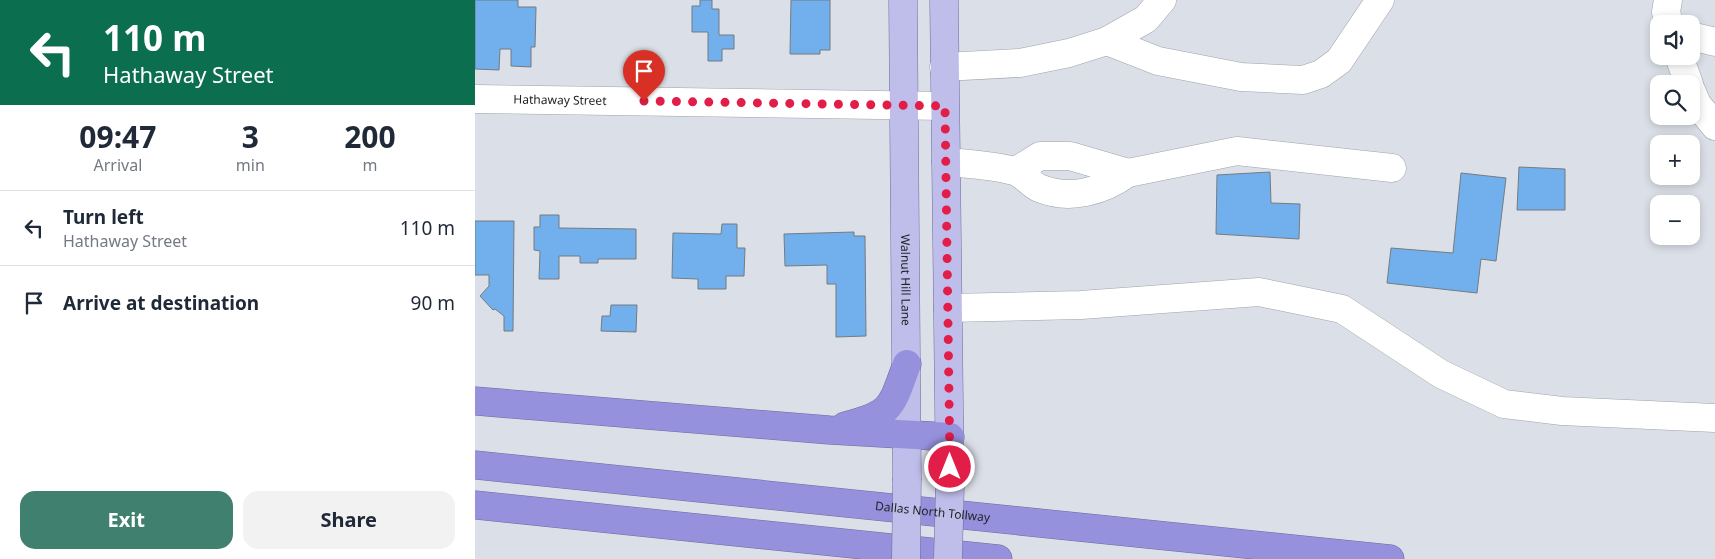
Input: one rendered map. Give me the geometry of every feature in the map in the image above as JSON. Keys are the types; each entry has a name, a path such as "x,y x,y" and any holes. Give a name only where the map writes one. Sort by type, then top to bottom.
{"highway":[{"path":"829,430 874,419 892,403 907,364"},
{"path":"475,401 829,430 950,437"},
{"name":"Dallas North Tollway","path":"475,465 1390,559"},
{"path":"475,505 998,559"}],"main road":[{"name":"Walnut Hill Lane","path":"903,0 907,364 906,559"},
{"path":"944,0 950,437 948,559"}],"street":[{"path":"945,67 1020,64 1069,53 1107,40 1147,19 1162,0"},
{"path":"1107,40 1159,61 1241,76 1303,80 1321,74 1339,61 1380,0"},
{"path":"1700,38 1715,42"},
{"name":"Hathaway Street","path":"475,99 945,106"},
{"path":"1700,108 1715,126"},
{"path":"945,162 1016,171 1038,188 1067,193 1095,192 1129,173 1237,151 1393,168"},
{"path":"1016,171 1040,156 1070,156 1129,173"},
{"path":"948,308 1081,305 1259,292 1343,309 1441,374 1504,404 1562,411 1715,418"}],"building":[{"path":"475,0 518,0 518,7 536,7 535,47 531,47 531,67 511,66 511,49 500,49 499,70 475,69"},
{"path":"700,0 712,0 712,9 719,9 719,35 734,35 734,49 722,49 722,61 708,61 708,32 692,32 692,6 700,6"},
{"path":"791,0 830,0 830,50 820,50 820,54 790,54"},
{"path":"1519,167 1565,169 1565,210 1517,210"},
{"path":"1270,172 1271,203 1300,204 1299,239 1216,234 1217,175"},
{"path":"1461,173 1506,178 1496,261 1481,259 1477,293 1387,283 1391,248 1453,253"},
{"path":"540,215 559,215 559,228 636,229 636,259 598,259 598,263 580,263 580,256 559,256 559,279 539,279 540,251 534,250 534,227 540,227"},
{"path":"475,221 514,221 513,331 504,331 504,316 495,309 493,310 480,296 489,286 489,275 475,275"},
{"path":"722,224 737,224 737,248 745,248 744,276 726,276 726,289 698,289 698,279 672,278 673,233 721,234"},
{"path":"854,232 854,236 865,236 866,336 836,337 836,284 827,284 827,265 785,266 784,234"},
{"path":"611,305 637,305 636,332 601,331 602,316 610,316"}],"route":[{"path":"644,101 945,106 950,467"}]}
